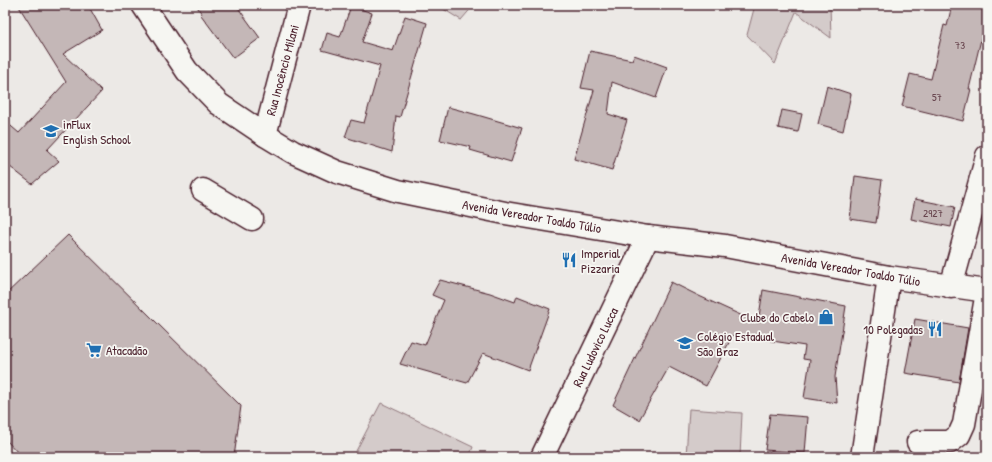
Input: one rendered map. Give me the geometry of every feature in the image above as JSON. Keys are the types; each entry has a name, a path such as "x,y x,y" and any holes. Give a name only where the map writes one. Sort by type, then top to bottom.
{"main road":[{"name":"Avenida Vereador Toaldo Túlio","path":"143,5 187,71 219,104 293,152 337,172 398,191 505,213 648,237 725,246 889,277 987,292"},
{"name":"Rua Inocêncio Milani","path":"265,135 299,5"},
{"path":"951,287 987,156"},
{"path":"203,190 252,219"},
{"name":"Rua Ludovico Lucca","path":"542,457 648,237"},
{"path":"862,457 889,277"},
{"path":"918,442 950,442 959,435 964,424 987,292"}],"shaded area":[{"path":"437,5 474,5 461,20"},
{"path":"755,5 830,5 831,38 796,12 775,64 747,35"},
{"path":"381,403 473,447 469,457 370,457 356,451"},
{"path":"689,409 742,413 740,457 686,457"}],"building":[{"path":"18,5 88,5 102,30 63,54 102,91 47,150 59,161 32,184 5,163 5,121 19,133 66,82"},
{"path":"196,5 236,5 260,38 233,58 201,15 202,14"},
{"path":"952,5 987,5 987,28 984,27 963,121 902,106 910,74 931,79 944,25 947,26"},
{"path":"351,6 372,13 362,42 393,51 405,16 427,23 400,117 396,116 392,152 345,137 351,120 364,123 380,66 322,50 327,33 340,37"},
{"path":"590,51 632,60 634,55 667,67 656,98 612,82 608,114 627,120 612,170 574,159 594,90 581,88"},
{"path":"827,86 851,94 843,131 818,124"},
{"path":"448,107 522,128 511,162 470,150 471,147 440,140"},
{"path":"782,110 802,114 798,132 778,128"},
{"path":"855,176 882,180 876,223 850,219"},
{"path":"915,199 955,207 951,227 911,219"},
{"name":"Atacadão","path":"68,235 241,406 234,457 22,457 5,439 5,295"},
{"path":"440,280 490,293 515,302 517,296 550,309 528,370 483,353 467,383 400,364 411,341 425,345 444,300 432,295"},
{"path":"671,282 758,323 763,290 846,306 835,377 837,403 804,398 810,360 803,359 805,346 733,335 706,386 669,367 639,420 613,405"},
{"path":"915,319 968,328 959,382 905,373"},
{"path":"987,365 987,386 983,386"},
{"path":"770,414 808,417 805,453 765,450"}],"place":[{"name":"inFlux English School","path":"51,131"},
{"name":"Imperial Pizzaria","path":"569,260"},
{"name":"Clube do Cabelo","path":"826,317"},
{"name":"10 Polegadas","path":"935,329"},
{"name":"Colégio Estadual São Braz","path":"685,343"},
{"name":"Atacadão","path":"94,350"}]}
